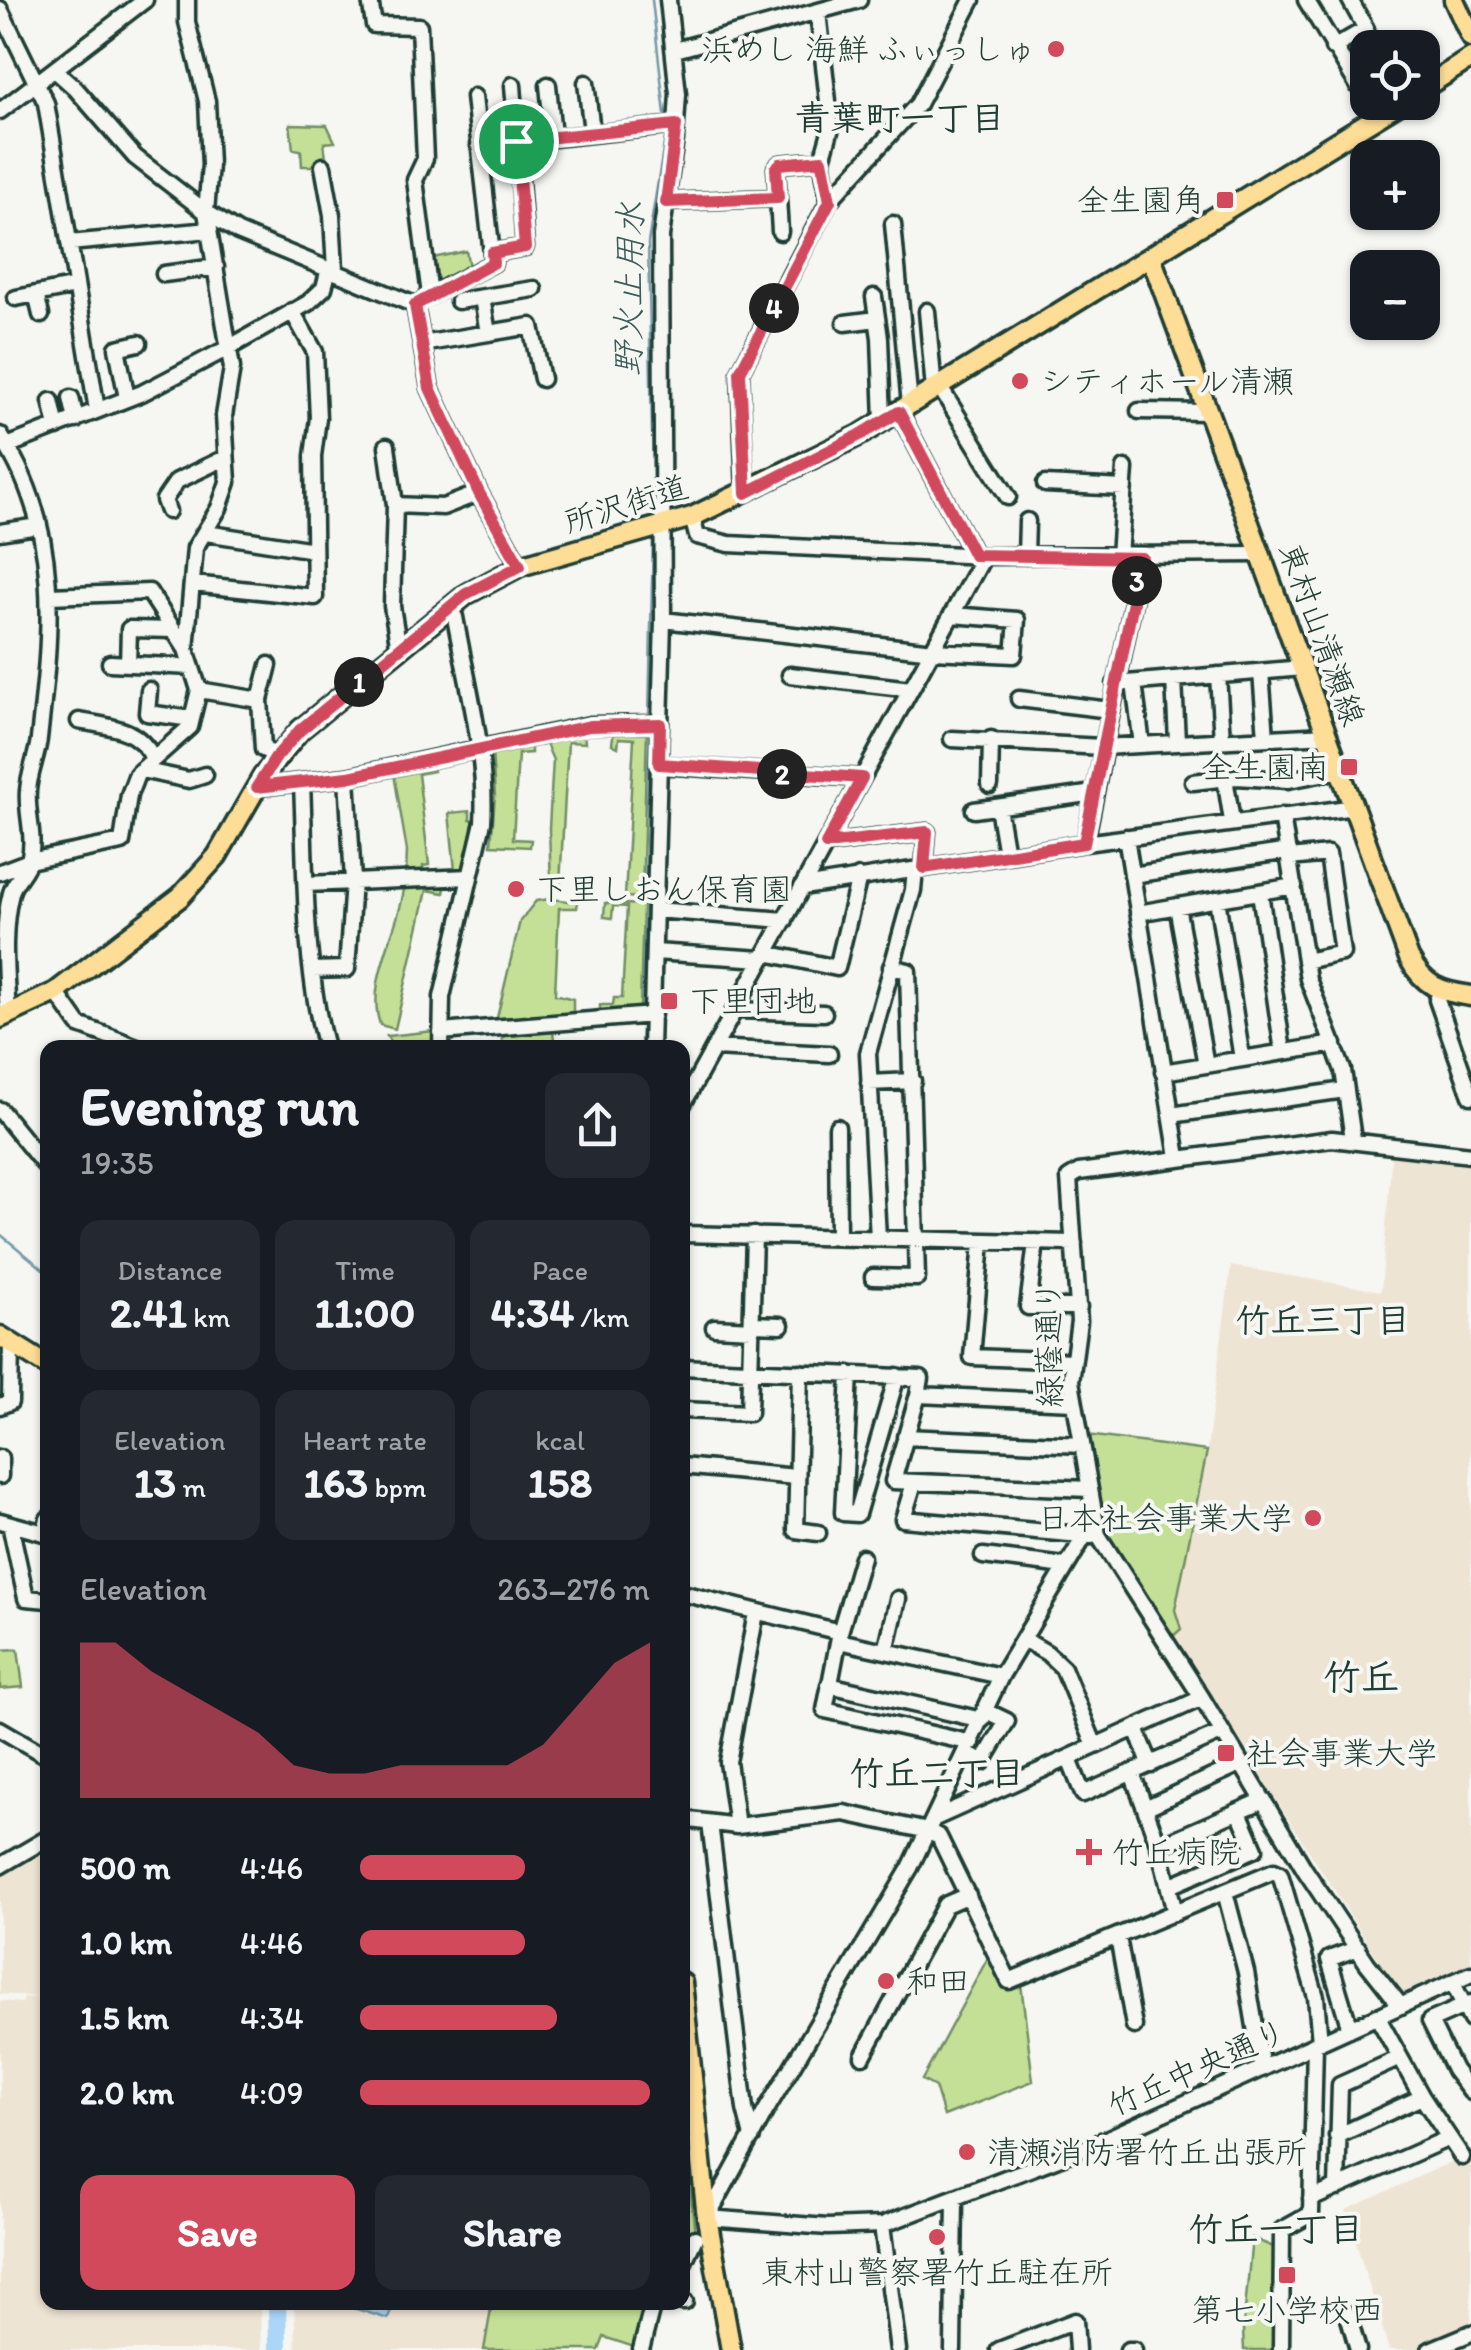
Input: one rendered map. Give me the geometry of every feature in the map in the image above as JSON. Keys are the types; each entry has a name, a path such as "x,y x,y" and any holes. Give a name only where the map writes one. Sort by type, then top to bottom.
{"main road":[{"path":"1454,0 1471,37"},
{"path":"1440,78 1471,58"},
{"name":"所沢街道","path":"4,1017 56,992 190,887 217,856 277,756 300,730 448,608 489,580 520,566 662,528 746,493 897,412 1152,257 1352,120"},
{"name":"東村山清瀬線","path":"1152,257 1409,958 1427,984 1441,991"},
{"path":"1441,991 1471,996"},
{"path":"6,1340 40,1361"},
{"path":"690,2114 731,2350"}],"street":[{"path":"0,111 145,0"},
{"path":"186,0 187,22 207,101 210,165 206,212 232,368 224,416 228,482 206,533 195,548 186,648"},
{"path":"370,0 374,25 418,26 425,159 415,180 430,294"},
{"path":"650,1040 646,1016 656,910 663,620 660,236 666,202 675,50 668,0"},
{"path":"675,50 859,0"},
{"path":"746,493 740,372 830,201 918,104 972,0"},
{"path":"1306,0 1350,74"},
{"path":"1333,48 1366,28 1350,0"},
{"path":"0,9 46,103 97,410"},
{"path":"818,12 832,128 822,160 830,201"},
{"path":"54,70 76,88 134,157 206,212 238,232 415,305"},
{"path":"586,83 592,132"},
{"path":"492,253 525,247 513,86"},
{"path":"548,86 554,136"},
{"path":"415,305 493,263 474,97"},
{"path":"480,146 669,125"},
{"path":"780,232 776,168 780,164 822,160"},
{"path":"4,1017 11,891 29,862 32,843 28,791 38,744 50,596 46,551 23,474 4,440 57,428 167,382 200,360 292,312 324,288 332,269 332,215 323,166"},
{"path":"666,202 778,198"},
{"path":"893,224 897,412"},
{"path":"68,243 210,230"},
{"path":"164,274 216,267"},
{"path":"16,298 76,286"},
{"path":"458,301 534,289"},
{"path":"36,294 41,315"},
{"path":"874,297 897,412 978,555"},
{"path":"482,298 488,333"},
{"path":"415,305 430,388 479,493 520,566"},
{"path":"192,584 315,597 315,352 292,312"},
{"path":"926,312 936,388 1008,496"},
{"path":"845,323 877,319"},
{"path":"422,344 531,326 542,378"},
{"path":"126,398 117,348 132,341"},
{"path":"71,398 76,420"},
{"path":"51,401 57,428"},
{"path":"1138,411 1208,412"},
{"path":"388,446 395,505 392,606 399,650"},
{"path":"168,511 164,500 177,481 225,458"},
{"path":"1119,557 1125,468"},
{"path":"1045,484 1124,488"},
{"path":"395,505 443,507 479,493"},
{"path":"692,517 697,536 729,544 1026,556 1261,554"},
{"path":"1026,556 1027,521"},
{"path":"0,532 38,526"},
{"path":"206,533 314,550"},
{"path":"690,1092 933,650 978,555"},
{"path":"1084,843 1142,558"},
{"path":"0,872 122,842 131,786 140,770 190,726 200,690 186,648 149,592 50,596"},
{"path":"448,608 455,617 479,748 484,822 442,997 441,1040 646,1016"},
{"path":"663,620 933,650 1014,654 1017,620 952,614"},
{"path":"128,664 129,629 174,630"},
{"path":"110,663 192,666"},
{"path":"268,665 260,700 263,748 277,756"},
{"path":"1116,684 1303,668"},
{"path":"1260,672 1266,737"},
{"path":"790,676 912,689"},
{"path":"1218,676 1222,740"},
{"path":"1174,679 1178,742"},
{"path":"1134,682 1142,744"},
{"path":"149,690 147,714 192,719"},
{"path":"200,690 260,700"},
{"path":"1019,699 1110,710"},
{"path":"78,721 119,728 144,741 154,758"},
{"path":"257,787 348,777 590,726 660,724"},
{"path":"952,739 1102,747 1328,736"},
{"path":"990,786 991,739"},
{"path":"659,764 862,778"},
{"path":"140,770 189,780 205,775"},
{"path":"1193,782 1225,778 1288,780 1340,770"},
{"path":"312,970 347,970 352,881 348,777"},
{"path":"1225,778 1232,821"},
{"path":"302,784 312,970 324,1040"},
{"path":"974,810 1094,793"},
{"path":"802,887 1006,854 1355,806"},
{"path":"998,807 1006,854"},
{"path":"1282,816 1308,979 1343,1070 1353,1139"},
{"path":"826,844 927,832 868,1053 878,1238"},
{"path":"1126,837 1178,1158"},
{"path":"1132,874 1328,854 1342,952 1305,960"},
{"path":"307,884 470,877"},
{"path":"654,952 764,956 837,968 859,878"},
{"path":"1138,913 1294,886"},
{"path":"1260,892 1283,1052"},
{"path":"1216,900 1242,1059"},
{"path":"1177,906 1206,1065"},
{"path":"656,910 784,920"},
{"path":"872,1276 917,1278 908,971 891,967"},
{"path":"1441,991 1437,1000 1471,1096"},
{"path":"56,992 79,1026 118,1040"},
{"path":"735,1010 824,1013"},
{"path":"1163,1072 1334,1044"},
{"path":"714,1048 829,1054"},
{"path":"869,1083 913,1081"},
{"path":"1171,1114 1345,1090"},
{"path":"0,1110 40,1158"},
{"path":"836,1127 838,1237"},
{"name":"緑蔭通り","path":"1401,2006 1358,1948 1202,1698 1091,1536 1089,1488 1074,1402 1072,1361 1079,1307 1069,1185 1073,1174 1332,1138 1471,1156"},
{"path":"690,1234 1074,1243"},
{"path":"690,1410 749,1413 754,1236"},
{"path":"982,1242 972,1356 1072,1361"},
{"path":"1036,1242 1028,1307 1079,1307"},
{"path":"714,1327 781,1325"},
{"path":"0,1406 10,1402 6,1340"},
{"path":"690,1367 922,1378 893,1481 1089,1488"},
{"path":"800,1372 796,1530 818,1532"},
{"path":"850,1374 842,1513 857,1514 897,1376"},
{"path":"918,1395 1074,1402"},
{"path":"904,1437 1082,1446"},
{"path":"0,1458 0,1476"},
{"path":"690,1467 796,1477"},
{"path":"914,1483 903,1519 1091,1536"},
{"path":"5,1522 40,1532"},
{"path":"5,1522 26,1598 40,1599"},
{"path":"707,2218 910,1868 1002,1676 1066,1566 1091,1536"},
{"path":"829,1685 1007,1720 983,1762 969,1748 825,1710 829,1685 840,1637 862,1556"},
{"path":"983,1556 1066,1566"},
{"path":"690,1596 886,1651 1002,1676"},
{"path":"886,1651 898,1598"},
{"path":"737,1826 728,1762 756,1613"},
{"path":"1023,1639 1063,1668 1094,1746"},
{"path":"690,1819 737,1826 844,1814 931,1824 1202,1698"},
{"path":"1136,1729 1151,1765"},
{"path":"0,1730 40,1752"},
{"path":"1069,1759 1082,1794 1221,1733"},
{"path":"1145,1808 1240,1764"},
{"path":"1132,1773 1159,1846 1175,1913"},
{"path":"1159,1846 1264,1800"},
{"path":"1169,1886 1255,1848 1238,1812"},
{"path":"710,1823 745,2109 752,2138"},
{"path":"931,1824 1009,1981 1274,1870 1280,1874 1316,1998 1318,2043 1311,2214 1282,2230 1281,2350"},
{"path":"0,1866 40,1843"},
{"path":"1225,1892 1246,1972 1262,2068"},
{"path":"862,2056 945,1905 968,1894"},
{"path":"1118,1937 1134,2026"},
{"path":"1350,2028 1329,1958 1358,1948"},
{"name":"竹丘中央通り","path":"707,2218 828,2227 882,2225 1095,2144 1471,1974"},
{"path":"1453,1983 1467,2004 1471,2020"},
{"path":"1467,2004 1430,2021 1454,2070 1471,2092"},
{"path":"1377,2016 1422,2097 1462,2157"},
{"path":"1337,2188 1340,2085 1400,2058"},
{"path":"1337,2136 1422,2097"},
{"path":"1312,2199 1448,2138"},
{"path":"953,2350 955,2198"},
{"path":"882,2225 898,2350"},
{"path":"690,2247 694,2238"},
{"path":"641,2350 650,2310"},
{"path":"1348,2314 1358,2350"},
{"path":"999,2350 1018,2347 1075,2321 1077,2350"},
{"path":"1430,2350 1471,2333"}],"shaded area":[{"name":"日本社会事業大学","path":"1392,1150 1471,1164 1471,1965 1407,1994 1396,1987 1172,1637 1181,1629 1175,1610 1207,1450 1231,1266 1381,1291"},
{"path":"40,1846 40,2310 260,2310 261,2350 0,2350 0,2001 22,2003 24,1998 39,1997 0,1994 0,1870"},
{"path":"1471,2153 1471,2326 1417,2350 1389,2350 1346,2210"},
{"path":"294,2310 491,2310 484,2350 296,2350"}],"green space":[{"path":"290,124 327,125 335,142 324,143 327,166 302,166 301,150 293,149"},
{"path":"466,251 469,267 443,285 438,282 433,258"},
{"path":"647,729 642,898 625,897 634,739 619,738 618,747 612,744 613,736 619,730"},
{"path":"584,733 585,743 568,742 560,884 551,884 553,760 546,744 543,745 546,739"},
{"path":"531,742 531,753 518,754 513,839 531,840 530,847 491,845 495,796 492,751"},
{"path":"432,765 433,771 418,774 429,865 423,866 423,872 406,874 407,851 394,774"},
{"path":"470,811 470,819 474,820 463,870 455,870 449,813"},
{"path":"405,881 446,883 444,893 427,890 395,1029 380,1025 377,990"},
{"path":"536,901 578,902 577,908 559,908 555,994 573,999 573,1018 496,1022 520,921"},
{"path":"605,903 643,905 640,1009 607,1013 600,1009 600,1005 613,1005 614,998 622,998 627,907 613,906 612,918 604,917"},
{"path":"435,1031 435,1040 389,1040 387,1036"},
{"path":"553,1032 554,1040 502,1040 502,1036"},
{"path":"1087,1435 1207,1451 1175,1610 1181,1629 1172,1637 1102,1531"},
{"path":"18,1649 23,1687 0,1689 0,1650"},
{"path":"991,1952 1007,1989 1021,1984 1033,2081 944,2116 935,2087 922,2080"},
{"path":"690,2185 695,2234 690,2244"},
{"path":"1252,2238 1276,2248 1274,2350 1244,2350"},
{"path":"491,2310 647,2310 637,2348 604,2337 599,2350 484,2350"}],"water":[{"path":"359,2310 391,2310 388,2319"}],"waterway":[{"name":"野火止用水","path":"652,0 666,123"},
{"name":"野火止用水","path":"654,521 648,243 666,131"},
{"name":"野火止用水","path":"649,717 653,537"},
{"name":"野火止用水","path":"642,1011 649,729"},
{"name":"野火止用水","path":"641,1040 642,1024"},
{"path":"0,1234 40,1266"},
{"name":"野火止用水","path":"690,2162 710,2283"},
{"path":"277,2310 278,2350"}],"place":[{"name":"浜めし 海鮮 ふぃっしゅ","path":"1056,49"},
{"name":"全生園角","path":"1225,200"},
{"name":"シティホール清瀬","path":"1020,381"},
{"name":"全生園南","path":"1349,767"},
{"name":"下里しおん保育園","path":"516,889"},
{"name":"下里団地","path":"669,1001"},
{"name":"日本社会事業大学","path":"1313,1518"},
{"name":"社会事業大学","path":"1226,1753"},
{"name":"竹丘病院","path":"1089,1852"},
{"name":"和田","path":"886,1981"},
{"name":"清瀬消防署竹丘出張所","path":"967,2152"},
{"name":"東村山警察署竹丘駐在所","path":"937,2237"},
{"name":"第七小学校西","path":"1287,2275"}],"district":[{"name":"青葉町一丁目","path":"900,118"},
{"name":"竹丘三丁目","path":"1323,1320"},
{"name":"竹丘","path":"1361,1677"},
{"name":"竹丘二丁目","path":"937,1773"},
{"name":"竹丘一丁目","path":"1276,2229"}],"route":[{"path":"676,125 666,202 778,198 776,168 780,164 822,160 830,201 740,372 746,493 899,412 974,555 1142,558 1084,843 924,868 927,832 826,844 862,778 659,764 660,724 590,726 348,777 257,787 300,730 466,594 520,566 479,493 430,388 415,305 493,263 492,253 525,247 516,141 676,125"}]}
